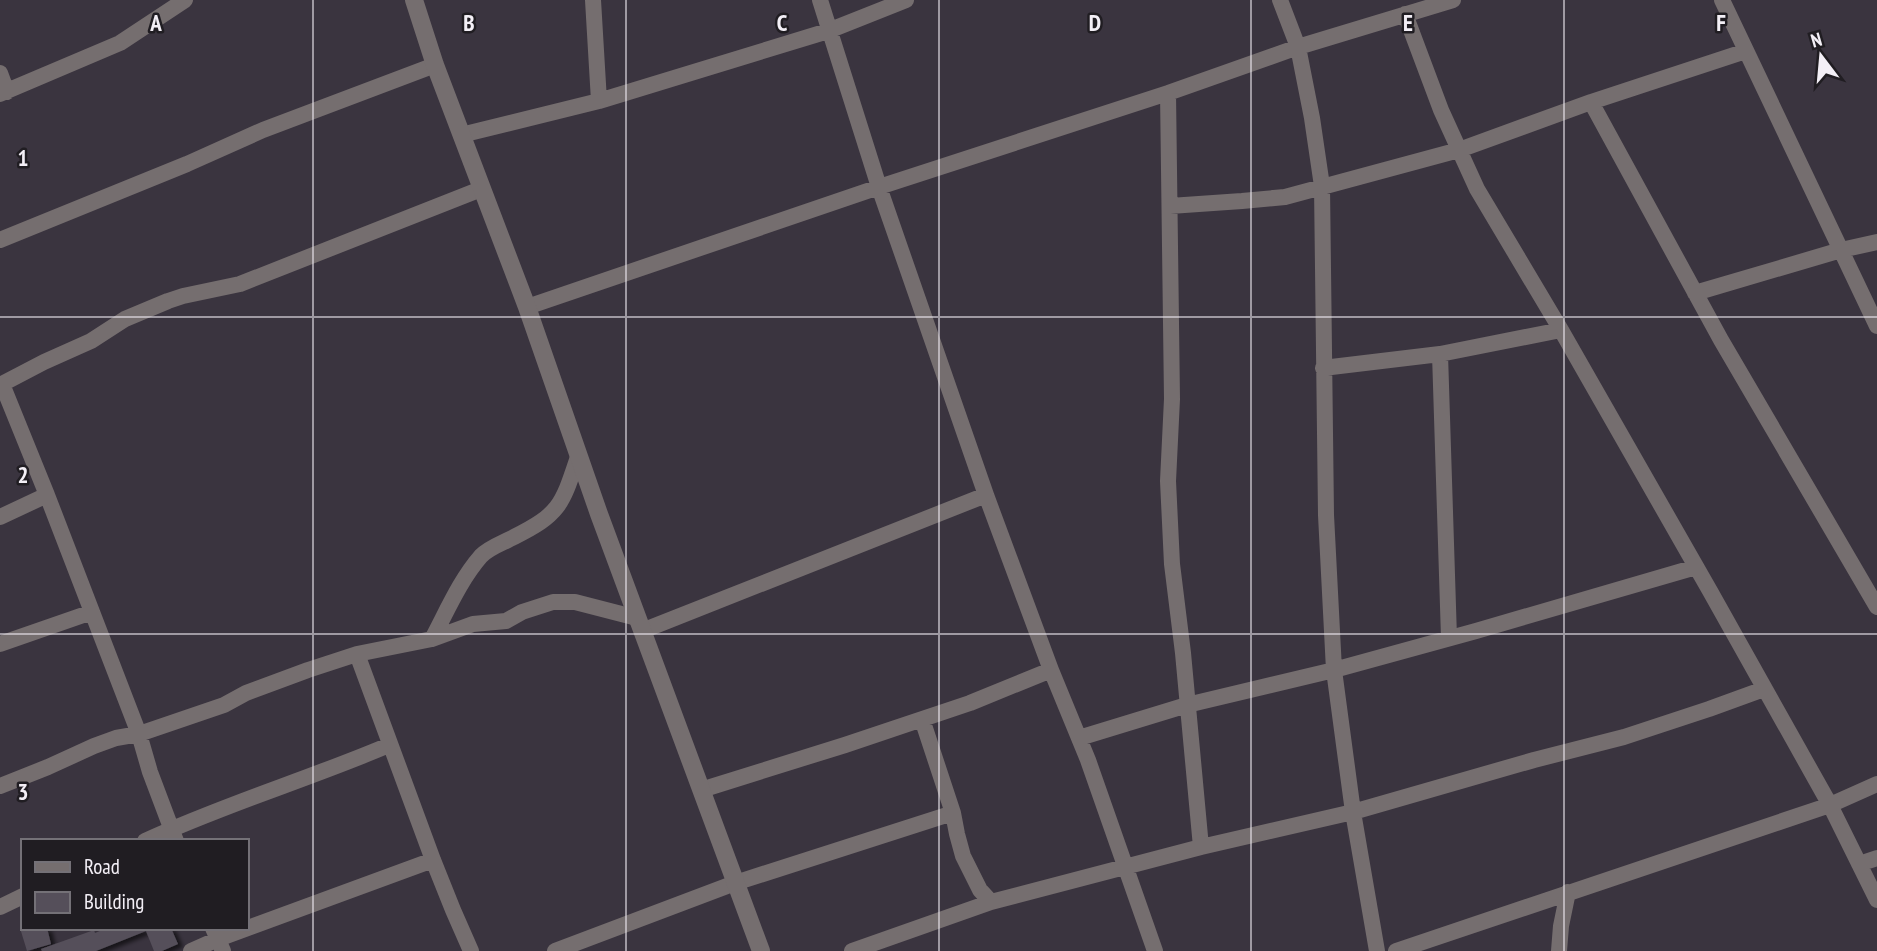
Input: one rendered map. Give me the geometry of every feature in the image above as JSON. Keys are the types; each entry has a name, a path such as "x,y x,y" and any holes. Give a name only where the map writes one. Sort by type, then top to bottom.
{"street":[{"path":"0,73 4,93 120,43 185,0"},
{"path":"414,0 435,65 527,307 639,625 761,951"},
{"path":"593,0 599,101"},
{"path":"820,0 878,187 986,495 1079,738 1154,951"},
{"path":"461,135 599,101 828,30 906,0"},
{"path":"1280,0 1298,47 1322,186 1326,515 1334,670 1353,812 1377,951"},
{"path":"527,307 1298,47 1453,0"},
{"path":"1722,0 1877,326"},
{"path":"1405,14 1441,110 1477,189 1562,330 1830,805 1877,900"},
{"path":"1170,206 1284,197 1459,150 1591,102 1746,51"},
{"path":"0,240 264,130 435,65"},
{"path":"1168,93 1172,399 1168,481 1172,564 1201,847"},
{"path":"1591,102 1695,293 1877,607"},
{"path":"173,835 139,734 47,495 1,385 91,341 125,319 157,305 183,296 240,284 481,189"},
{"path":"1695,293 1877,242"},
{"path":"1323,368 1440,354 1562,330"},
{"path":"1440,354 1448,638"},
{"path":"432,639 456,592 481,556 539,524 557,508 578,457"},
{"path":"0,517 47,495"},
{"path":"0,786 48,768 94,746 225,705 246,693 308,670 357,654 432,639 473,624 506,621 522,612 554,602 575,602 639,625 986,495"},
{"path":"1079,738 1187,705 1334,670 1521,619 1696,567"},
{"path":"0,644 92,612"},
{"path":"357,654 433,860 471,951"},
{"path":"701,790 970,703 1051,670"},
{"path":"852,951 991,902 1201,847 1353,812 1624,737 1764,689"},
{"path":"922,719 953,813 963,856 980,890 991,902"},
{"path":"154,839 173,835 389,745"},
{"path":"1396,951 1830,805 1877,784"},
{"path":"555,951 735,883 953,813"},
{"path":"1859,864 1877,858"},
{"path":"248,928 433,860"},
{"path":"1559,951 1568,892"},
{"path":"0,907 21,897"},
{"path":"191,951 242,930"}],"building":[{"path":"20,928 48,930 51,944 27,951"},
{"path":"94,930 95,933 102,930 172,930 178,944 162,951 154,951 146,931 96,951 41,949"}]}
